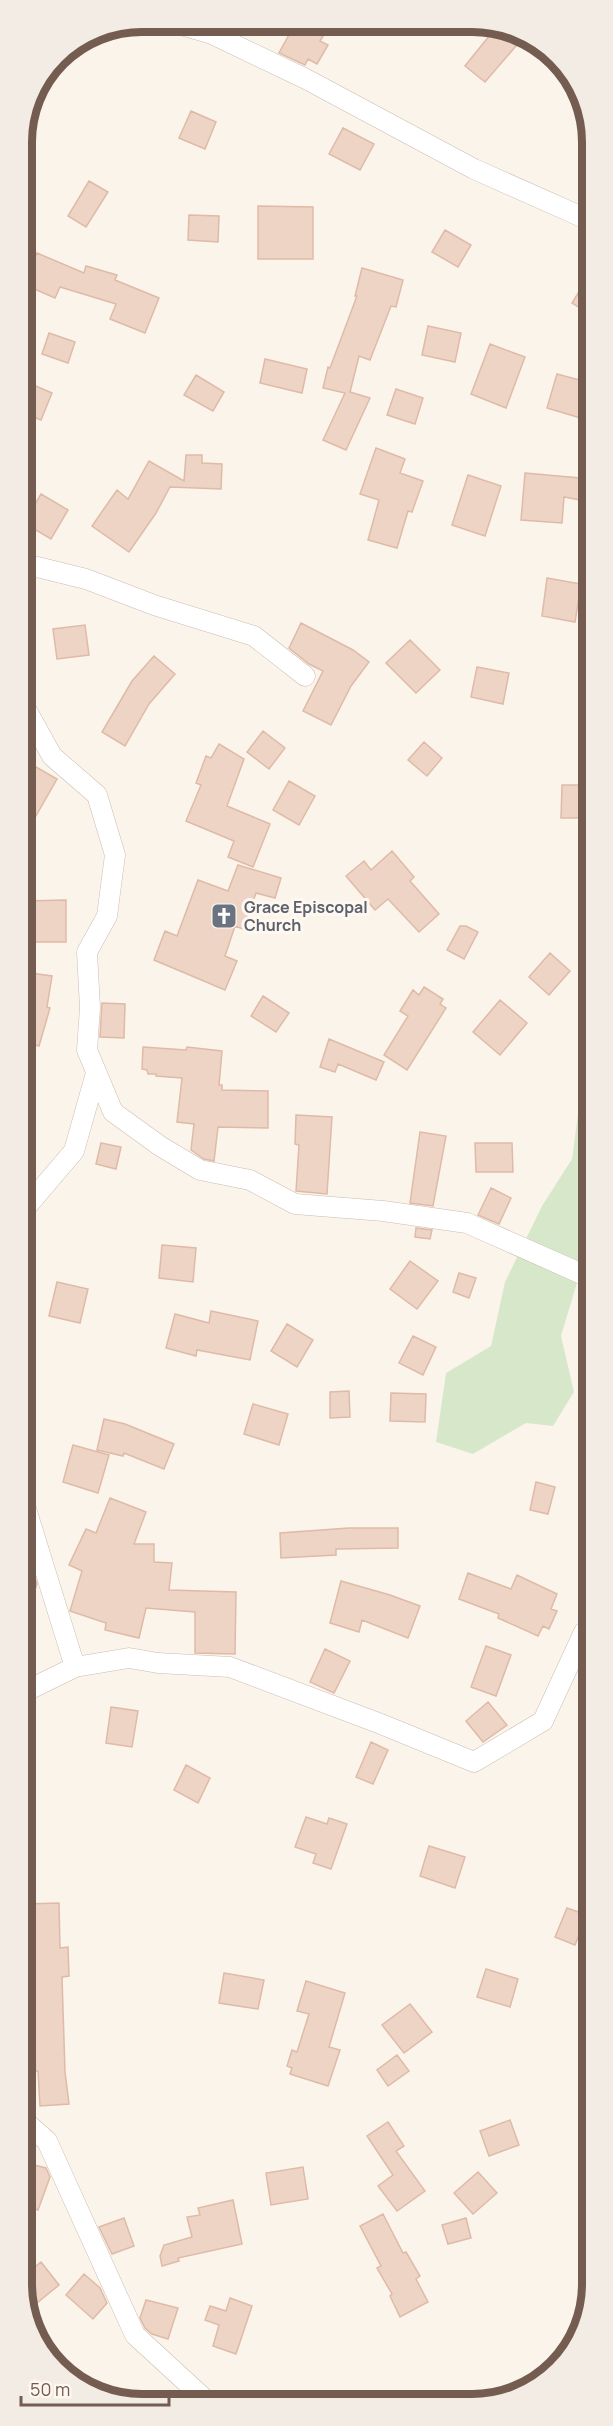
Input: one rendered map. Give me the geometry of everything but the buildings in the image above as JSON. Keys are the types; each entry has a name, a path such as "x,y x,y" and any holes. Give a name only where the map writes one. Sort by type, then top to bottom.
{"street":[{"path":"205,32 306,79 474,169 582,217"},
{"path":"32,566 86,579 154,605 255,636 305,676"},
{"path":"32,720 52,756 96,795 115,855 107,916 87,952 90,1008 87,1050 113,1112 160,1146 200,1170 250,1180 295,1204 383,1211 467,1223 581,1274"},
{"path":"32,1200 74,1151 96,1072"},
{"path":"32,1528 75,1667"},
{"path":"32,1688 75,1667 129,1658 158,1663 230,1667 474,1762 543,1721 581,1638"},
{"path":"32,2128 47,2141 135,2336 199,2394"}],"green space":[{"path":"582,1088 581,1275 579,1276 561,1336 574,1392 553,1426 526,1423 473,1454 436,1442 446,1373 491,1346 505,1282 542,1206 572,1159"}],"place":[{"name":"Grace Episcopal Church","path":"224,916"}]}
